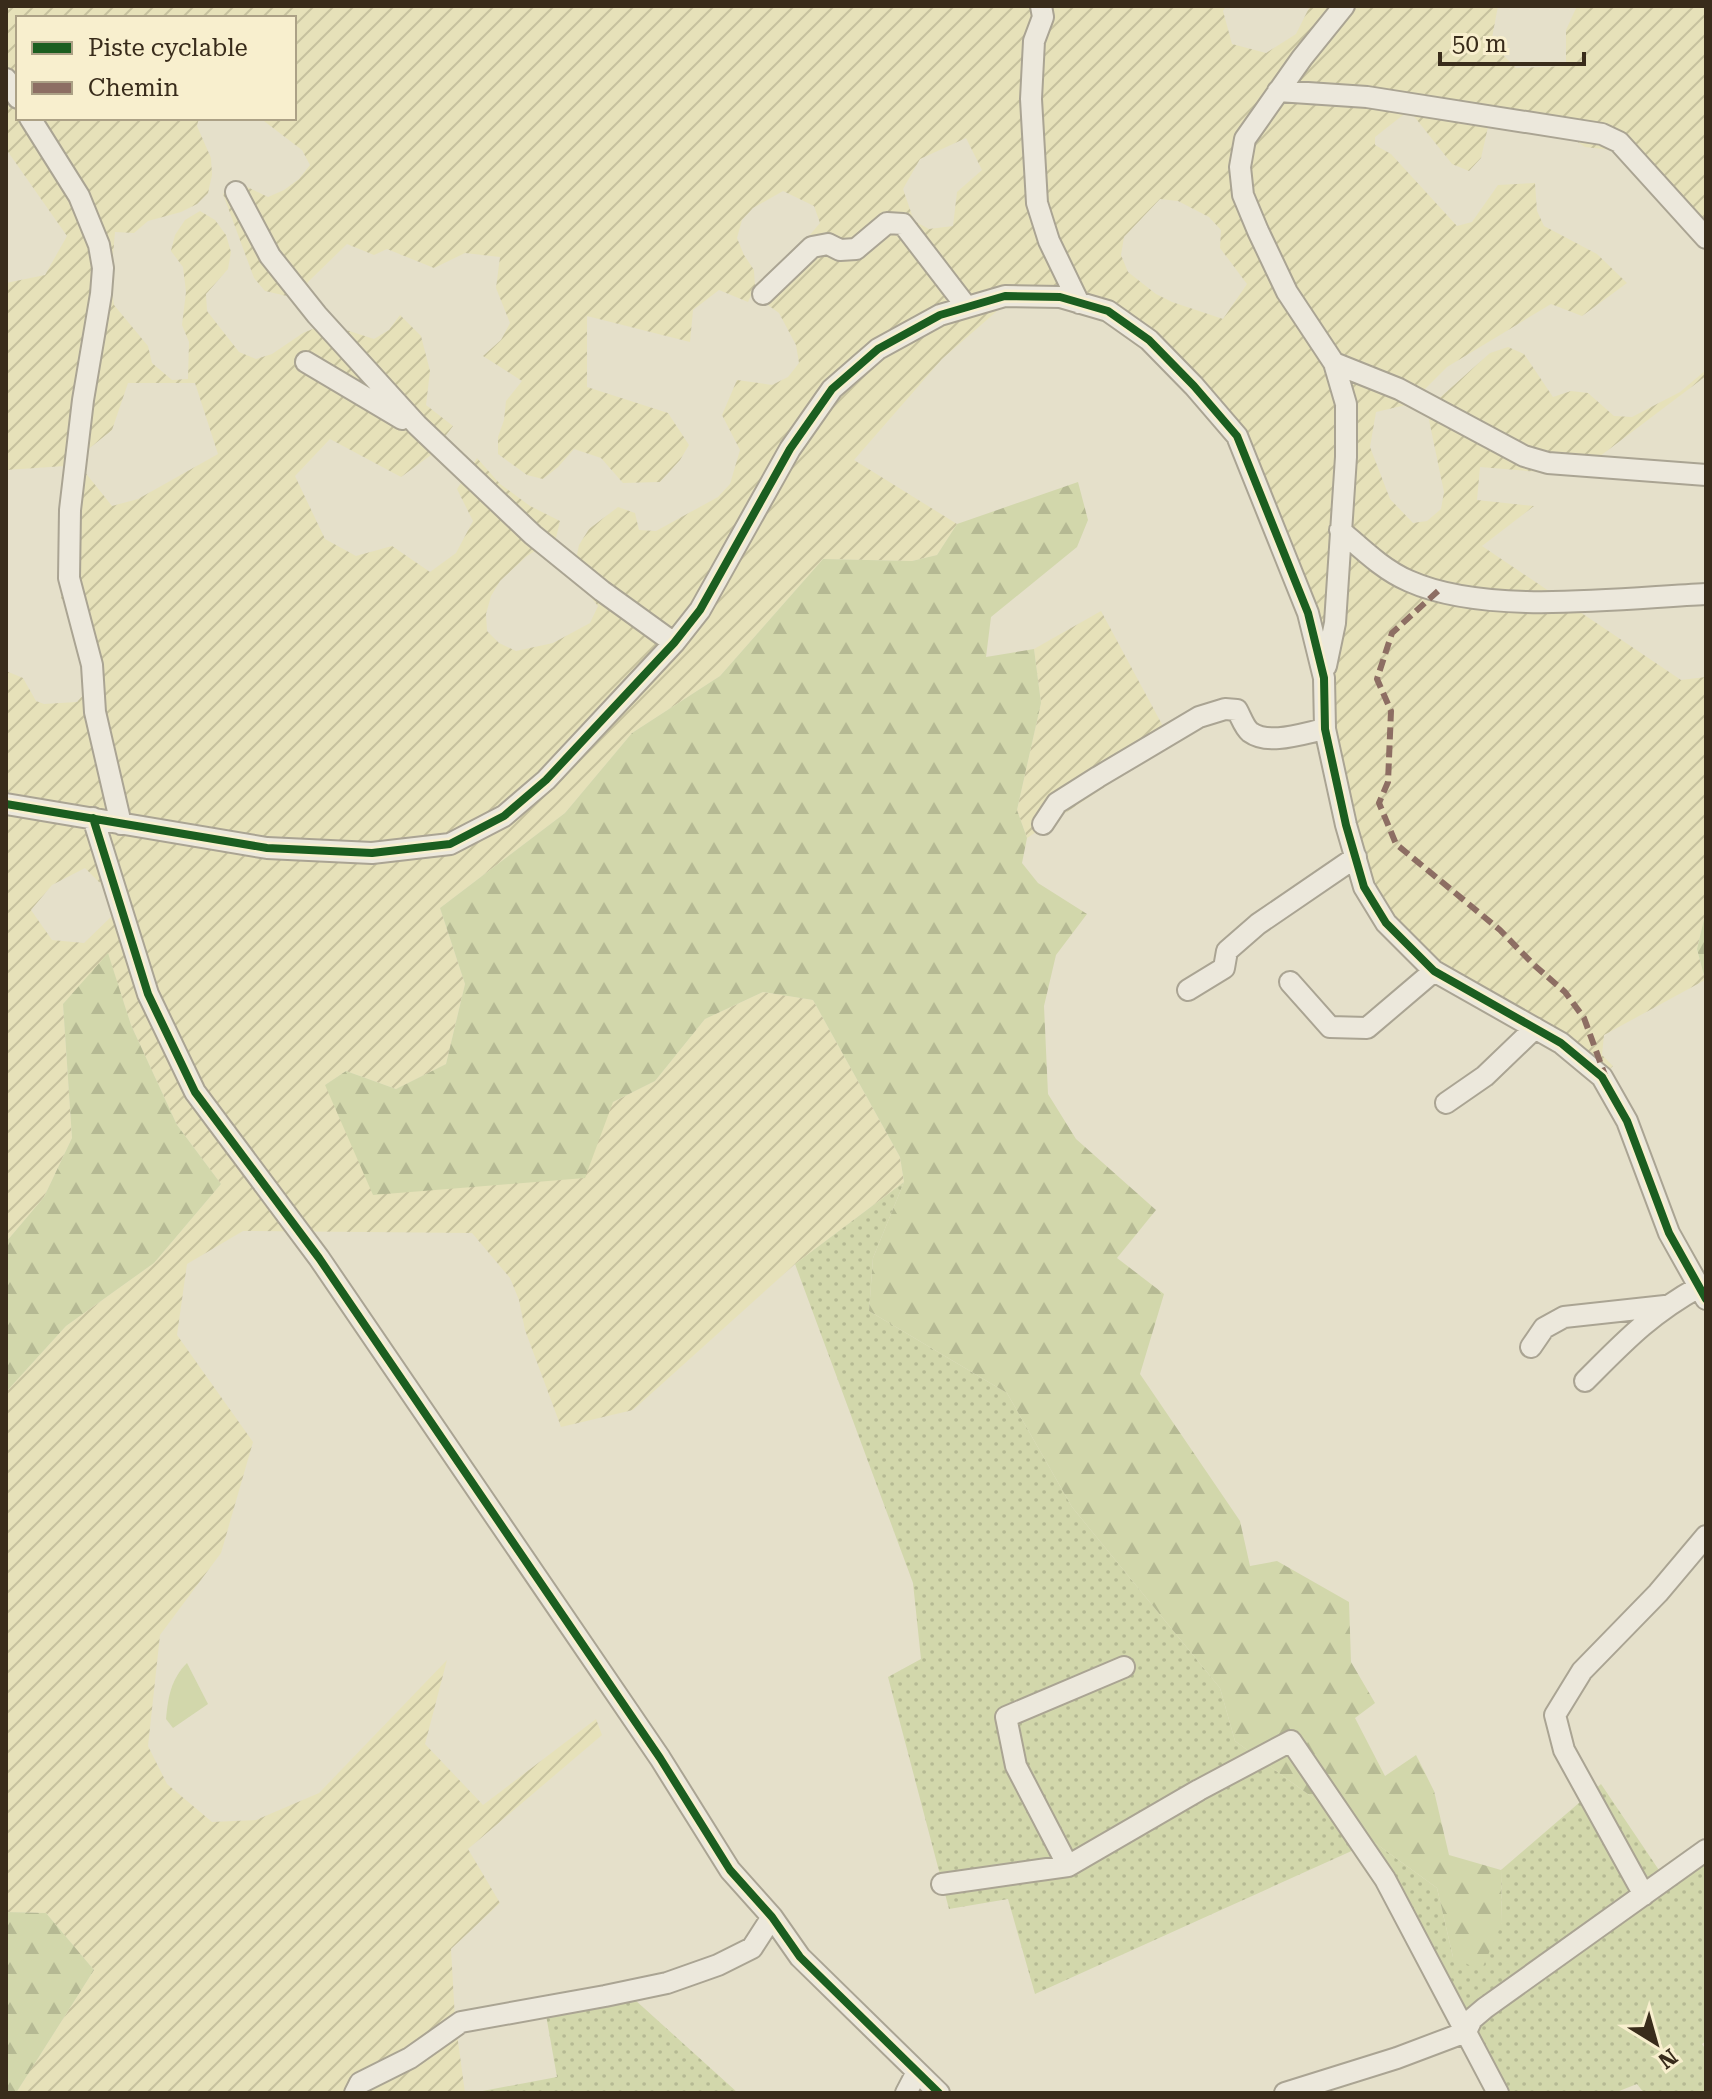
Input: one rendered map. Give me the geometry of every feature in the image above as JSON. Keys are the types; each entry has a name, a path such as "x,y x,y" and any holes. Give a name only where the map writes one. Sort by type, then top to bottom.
{"street":[{"path":"1041,6 1043,17 1034,41 1031,99 1037,203 1049,241 1079,303"},
{"path":"1344,6 1245,139 1240,167 1243,195 1287,292 1334,363 1346,404 1346,457 1335,623 1324,678 1325,729 1364,887 1386,923 1434,971 1561,1043 1602,1077 1627,1121 1669,1233 1702,1293 1665,1306 1564,1317 1544,1328 1531,1347"},
{"path":"1278,91 1367,97 1602,134 1619,142 1706,238"},
{"path":"31,120 79,196 99,245 103,268 70,510 69,578 92,665 95,712 121,824"},
{"path":"236,192 270,256 317,315 417,425 533,535 602,591 674,643"},
{"path":"763,294 812,247 828,244 840,250 856,249 887,223 903,224 966,306"},
{"path":"6,804 267,848 372,853 450,844 504,816 546,780 674,643 700,610 790,449 832,389 878,349 940,315 1005,296 1060,297 1108,311 1149,340 1237,436 1308,613 1324,678"},
{"path":"306,362 341,380 372,403 417,425"},
{"path":"1334,363 1399,389 1512,450 1548,463 1706,475"},
{"path":"1340,530 1378,562 1408,581 1442,593 1496,600 1553,601 1706,594"},
{"path":"1043,824 1057,803 1199,717 1225,709 1237,710 1248,730 1260,738 1325,729"},
{"path":"93,818 148,994 195,1092 319,1258 660,1758 730,1870 772,1917 800,1957 939,2093"},
{"path":"1188,990 1224,968 1227,951 1258,924 1356,857"},
{"path":"1290,982 1330,1027 1367,1028 1434,971"},
{"path":"1446,1103 1485,1076 1535,1028"},
{"path":"1585,1381 1638,1328 1665,1306"},
{"path":"1644,1895 1564,1750 1555,1715 1582,1671 1658,1593 1706,1536"},
{"path":"1068,1866 1016,1766 1006,1717 1124,1667"},
{"path":"942,1884 1068,1866 1291,1741 1385,1879 1498,2093"},
{"path":"1285,2093 1397,2058 1466,2032 1472,2019 1485,2008 1706,1850"},
{"path":"355,2093 360,2083 410,2058 461,2022 667,1983 718,1965 752,1948 772,1917"},
{"path":"906,2093 917,2072"}],"shaded area":[{"path":"6,6 1226,6 1223,11 1232,44 1266,53 1296,34 1310,6 1498,6 1491,43 1516,68 1566,66 1566,30 1577,6 1706,6 1706,248 1662,206 1620,151 1585,147 1557,128 1505,122 1488,127 1481,158 1469,171 1452,164 1413,115 1403,115 1375,137 1375,145 1391,154 1457,226 1472,222 1498,185 1535,183 1537,211 1544,226 1597,254 1627,283 1582,316 1551,304 1447,367 1410,404 1376,412 1370,447 1390,499 1413,523 1427,521 1441,509 1444,492 1429,420 1434,403 1490,353 1508,347 1524,354 1553,397 1571,391 1588,393 1614,416 1632,417 1680,392 1706,370 1706,376 1575,475 1480,467 1477,500 1534,506 1482,546 1681,680 1706,677 1706,911 1697,949 1705,980 1604,1035 1602,1055 1613,1066 1598,1080 1384,930 1315,679 1301,614 1259,521 1228,441 1188,392 1143,346 1105,319 1058,306 1005,304 942,359 854,460 957,524 937,555 912,561 823,559 720,676 632,733 565,813 440,908 465,984 446,1064 396,1089 346,1071 325,1085 613,1102 655,1081 705,1019 763,992 813,1000 900,1157 904,1182 795,1264 633,1410 561,1427 525,1330 519,1300 510,1278 472,1233 243,1231 187,1264 177,1335 253,1442 221,1553 160,1635 148,1746 167,1784 212,1822 256,1820 319,1793 447,1660 425,1744 483,1805 596,1719 602,1735 468,1849 500,1903 451,1949 455,2019 465,2093 16,2093 94,1970 46,1913 6,1912 6,1392 66,1326 154,1263 221,1184 177,1125 131,1025 108,954 63,1004 72,1138 44,1197 6,1242 6,671 23,678 36,701 44,704 77,702 89,688 74,637 76,619 61,598 65,466 6,470 6,283 45,275 67,236 6,149","holes":["16,16 296,16 296,120 263,120 302,150 310,165 299,179 284,190 268,197 235,181 223,194 254,278 265,291 300,299 308,282 347,244 374,255 387,249 434,268 465,253 500,257 496,288 510,323 501,340 483,356 522,381 506,401 498,437 498,454 527,475 543,479 574,449 601,458 623,483 660,482 689,445 668,413 587,387 587,316 690,342 693,310 719,290 748,302 755,287 754,270 737,238 742,220 753,208 783,191 814,206 820,223 757,297 779,313 796,345 799,363 788,377 772,385 737,380 722,415 740,450 730,484 718,497 656,531 639,530 635,513 618,507 589,529 579,545 576,559 578,581 598,606 590,623 553,643 516,651 499,643 487,631 486,614 491,596 500,581 527,556 556,538 560,521 530,506 500,484 477,458 457,489 473,521 456,553 430,572 392,546 356,556 325,539 295,476 330,439 401,477 431,455 453,426 426,405 430,371 421,336 400,315 389,330 374,339 340,328 320,326 303,333 272,354 256,359 239,352 207,311 206,294 228,269 231,252 226,235 215,220 200,211 185,220 175,235 171,251 183,267 186,292 182,325 189,342 188,379 172,380 152,363 148,346 114,305 111,279 115,232 134,233 148,221 197,204 208,193 212,175 211,158 197,126 198,120 16,120","966,138 982,170 957,192 953,226 929,229 914,221 903,189 920,159","1160,199 1178,201 1209,217 1221,230 1220,248 1247,284 1223,319 1172,302 1156,294 1128,272 1121,255 1124,237","128,383 195,383 218,454 138,499 112,506 80,466 86,451 112,430","85,868 109,892 115,913 84,943 52,940 31,910 52,885"]},
{"path":"1101,611 1172,743 1027,838 1017,810 1041,703 1034,649"}],"green space":[{"path":"1078,482 1088,520 1077,547 991,617 986,657 1034,649 1041,703 1017,810 1027,838 1022,863 1038,883 1087,914 1056,955 1044,1006 1048,1094 1076,1139 1156,1210 1117,1258 1164,1294 1140,1374 1240,1521 1250,1566 1277,1561 1349,1602 1351,1662 1375,1703 1355,1718 1385,1776 1416,1755 1434,1791 1449,1855 1501,1870 1502,1923 1481,1971 1453,1957 1437,1888 1235,1741 1220,1688 1072,1507 1007,1393 869,1311 873,1258 904,1182 900,1157 813,1000 763,992 705,1019 655,1081 613,1102 585,1178 373,1195 325,1085 346,1071 396,1089 446,1064 465,984 440,908 565,813 632,733 720,676 823,559 912,561 937,555 957,524"},
{"path":"1706,911 1706,983 1697,949"},
{"path":"108,953 131,1025 177,1125 221,1184 154,1263 66,1326 6,1392 6,1242 44,1197 72,1138 63,1004"},
{"path":"904,1182 873,1258 869,1311 1007,1393 1072,1507 1220,1688 1235,1741 1437,1888 1453,1957 1502,1923 1501,1870 1601,1784 1669,1885 1706,1857 1706,2041 1702,2044 1706,2050 1706,2093 1644,2093 1637,2084 1614,2093 1495,2093 1356,1849 1035,1994 1008,1899 949,1909 888,1677 921,1659 913,1583 795,1264"},
{"path":"187,1663 208,1704 173,1728 166,1719 169,1696 177,1675"},
{"path":"6,1912 46,1913 94,1970 16,2093 6,2093"},
{"path":"634,1999 738,2093 472,2093 557,2077 546,2015"}],"marked path":[{"path":"1438,591 1392,633 1377,679 1391,711 1388,782 1379,803 1396,844 1500,930 1565,992 1584,1018 1606,1078"}],"cycle path":[{"path":"6,804 267,848 372,853 450,844 504,816 546,780 674,643 700,610 790,449 832,389 878,349 940,315 1005,296 1060,297 1108,311 1149,340 1237,436 1308,613 1324,678 1325,729 1346,825 1364,887 1386,923 1434,971 1561,1043 1602,1077 1627,1121 1669,1233 1706,1299"},
{"path":"93,818 148,994 195,1092 319,1258 660,1758 730,1870 772,1917 800,1957 939,2093"}]}
